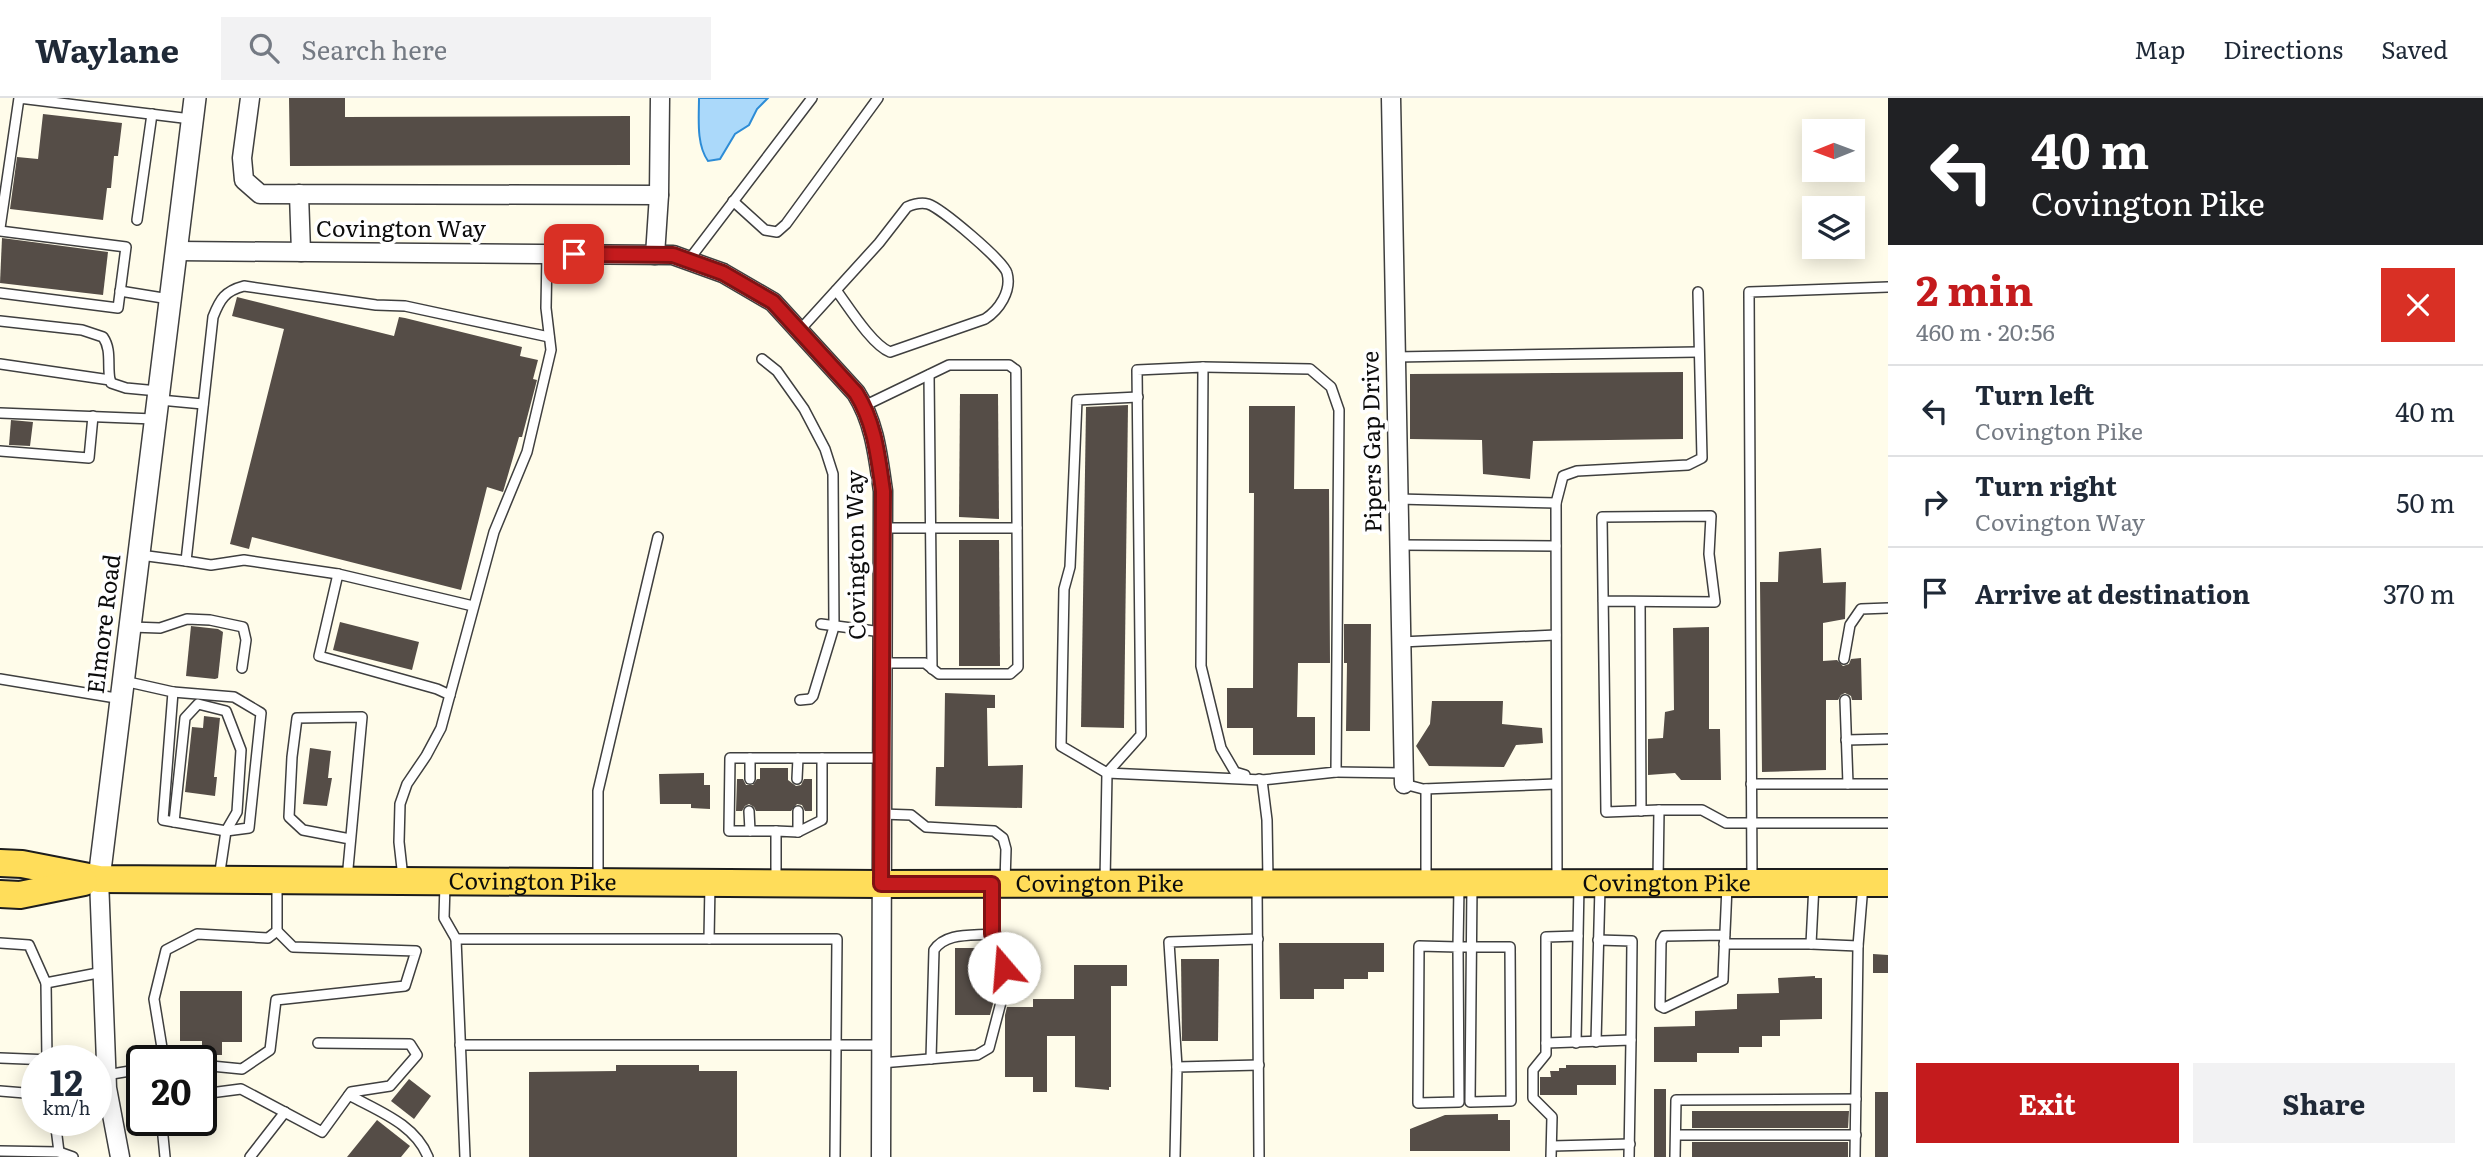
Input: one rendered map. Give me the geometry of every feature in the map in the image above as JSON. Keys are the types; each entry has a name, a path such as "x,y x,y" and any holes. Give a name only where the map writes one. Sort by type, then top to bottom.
{"main road":[{"name":"Covington Pike","path":"0,863 22,864 99,879 776,884 1876,883"},
{"name":"Covington Pike","path":"0,894 20,895 99,879"}],"street":[{"path":"250,98 242,158 244,180 260,194 659,195"},
{"path":"655,255 660,98"},
{"name":"Pipers Gap Drive","path":"1391,98 1404,779"},
{"name":"Elmore Road","path":"103,1045 99,879 194,108"},
{"path":"299,194 301,252"},
{"name":"Covington Way","path":"177,251 673,255 723,273 773,302 856,393 864,406 874,436 883,491 881,1157"},
{"name":"Elmore Road","path":"112,1115 120,1157"}],"lane":[{"path":"0,293 118,308 126,247 0,229 19,98 152,114 194,108"},
{"path":"688,261 812,98"},
{"path":"733,201 765,230 777,232 786,224 878,98"},
{"path":"137,220 152,114"},
{"path":"799,331 907,208 920,203 934,207 964,230 1005,268 1008,279 1001,304 995,313 985,319 890,352 883,350 875,341 836,290"},
{"path":"404,880 399,842 401,804 407,784 441,728 494,532 527,452 551,350 546,281 547,254"},
{"path":"186,561 213,317 224,294 244,286 376,305 405,306 549,337"},
{"path":"1858,946 1725,940 1664,936 1661,942 1660,1006 1664,1008 1723,980 1725,940 1740,883 1751,824 1749,292 1888,287"},
{"path":"120,291 171,299"},
{"path":"1596,1042 1598,940 1579,882 1556,785 1556,503 1563,476 1577,471 1688,465 1702,458 1698,292"},
{"path":"0,321 82,330 103,337 109,349 108,368 111,383 158,403"},
{"path":"1395,357 1698,352"},
{"path":"762,359 777,371 804,410 825,449 833,474 834,627 813,696 800,700"},
{"path":"0,364 110,380"},
{"path":"864,406 949,365 1009,365 1016,370 1018,667 1010,674 939,674 925,663 882,663"},
{"path":"1203,368 1201,666 1221,748 1235,772 1262,780"},
{"path":"1105,883 1107,773 1141,735 1137,370 1310,369 1331,387 1339,410 1336,772"},
{"path":"929,375 932,669"},
{"path":"1138,397 1077,400 1070,567 1064,589 1061,746 1107,773 1262,780 1336,772 1404,779 1426,789 1556,785"},
{"path":"0,413 93,416 158,403 203,404"},
{"path":"0,452 89,458 93,416"},
{"path":"1398,499 1556,503"},
{"path":"1603,601 1715,602 1710,554 1711,516 1602,517 1603,601 1606,812 1702,810 1727,822 1751,824 1888,823"},
{"path":"883,528 1017,528"},
{"path":"597,882 598,791 658,537"},
{"path":"1399,545 1556,546"},
{"path":"139,555 211,565 244,560 338,575 473,606"},
{"path":"338,575 319,656 450,695"},
{"path":"1640,602 1642,811"},
{"path":"1843,659 1850,625 1861,609 1888,608"},
{"path":"131,626 160,628 187,619 210,620 243,627 246,640 242,668"},
{"path":"821,624 882,632"},
{"path":"1401,642 1556,635"},
{"path":"0,679 123,690 173,692 234,697 261,713 249,828 226,831 163,820 173,692"},
{"path":"1845,700 1848,784"},
{"path":"174,822 185,718 198,704 226,710 241,750 237,812 226,831 218,880"},
{"path":"346,881 362,717 297,718 289,817 303,830 350,839"},
{"path":"1846,740 1888,739"},
{"path":"822,758 822,820 798,831 729,831 730,758 750,758 797,758 822,758 882,758"},
{"path":"750,758 750,779"},
{"path":"797,758 797,779"},
{"path":"1259,1157 1258,939 1267,820 1262,780"},
{"path":"1751,784 1888,784"},
{"path":"1426,789 1426,883"},
{"path":"1658,882 1659,810"},
{"path":"749,811 750,831"},
{"path":"798,811 798,831"},
{"path":"460,1045 836,1045 881,1054 931,1059 977,1055 989,1048 1005,987 1003,950 992,934 1006,849 1003,838 994,831 926,827 911,815 881,814"},
{"path":"776,831 776,884"},
{"path":"217,1067 242,1069 270,1050 276,1000 405,986 416,951 293,947 277,931 277,880"},
{"path":"445,881 444,918 456,939 464,1157"},
{"path":"1576,1043 1579,882"},
{"path":"709,939 710,883"},
{"path":"1459,1102 1458,947 1465,883"},
{"path":"1465,883 1471,947 1470,1102"},
{"path":"1811,944 1814,883"},
{"path":"1855,1157 1858,946 1876,883"},
{"path":"162,1045 154,999 166,950 197,934 268,937 277,931"},
{"path":"931,1059 934,950 939,942 949,937 992,934"},
{"path":"1551,1157 1552,1117 1533,1098 1533,1070 1546,1054 1546,937 1578,936"},
{"path":"456,939 837,939 835,1157"},
{"path":"1175,1157 1177,1067 1170,942 1258,939"},
{"path":"1598,940 1632,941 1629,1157"},
{"path":"0,943 29,945 46,983 48,1045"},
{"path":"1419,946 1471,947 1510,947 1511,1101 1418,1103 1419,946"},
{"path":"46,983 103,972"},
{"path":"1546,1043 1631,1040"},
{"path":"217,1092 242,1089 322,1132 351,1092 390,1086 417,1055 410,1044 318,1043"},
{"path":"0,1058 21,1059"},
{"path":"1177,1067 1259,1065"},
{"path":"0,1091 21,1093"},
{"path":"349,1095 401,1123 422,1142 428,1157"},
{"path":"1675,1157 1676,1100 1856,1099"},
{"path":"250,1157 285,1112"},
{"path":"1676,1135 1856,1135"},
{"path":"57,1136 59,1152"},
{"path":"163,1136 165,1157"},
{"path":"1552,1146 1629,1144"},
{"path":"0,1151 59,1152 73,1157"}],"water":[{"path":"699,98 768,98 757,109 749,125 735,134 720,159 708,161 700,139"}],"building":[{"path":"289,98 345,98 345,117 630,116 630,165 290,166"},
{"path":"43,114 122,123 118,156 114,156 111,188 107,188 103,220 10,209 17,157 38,159"},
{"path":"2,238 108,252 103,295 0,283"},
{"path":"237,297 394,336 399,317 405,318 522,347 520,356 538,360 533,379 537,380 522,437 519,437 503,492 487,487 461,590 252,537 249,549 230,544 284,329 232,316"},
{"path":"1683,372 1683,439 1533,441 1530,479 1483,474 1482,440 1410,439 1410,374"},
{"path":"960,394 998,394 999,519 959,517"},
{"path":"1128,405 1124,728 1081,727 1086,407"},
{"path":"1249,406 1295,406 1294,489 1329,489 1330,663 1298,663 1297,717 1315,717 1315,755 1253,755 1253,728 1227,728 1227,688 1253,688 1254,493 1249,493"},
{"path":"11,420 33,422 30,446 9,445"},
{"path":"959,540 999,540 1000,666 959,666"},
{"path":"1821,548 1823,583 1846,582 1845,619 1823,623 1823,661 1837,660 1843,666 1849,664 1851,659 1861,658 1862,700 1852,700 1851,696 1845,693 1838,700 1826,700 1826,770 1762,772 1760,582 1778,582 1779,552"},
{"path":"340,622 419,642 412,670 333,650"},
{"path":"1344,624 1371,624 1370,731 1346,731 1347,663 1344,663"},
{"path":"191,626 223,632 218,678 186,676"},
{"path":"1709,627 1709,729 1720,729 1721,780 1681,780 1675,773 1648,775 1648,739 1663,738 1665,712 1674,710 1673,628"},
{"path":"945,693 995,695 995,708 987,708 988,766 1023,765 1022,808 935,806 936,767 944,767"},
{"path":"1432,701 1503,701 1502,724 1542,728 1543,743 1516,745 1504,767 1429,766 1416,746 1430,724"},
{"path":"204,716 220,718 214,777 217,777 215,796 185,792 192,727 203,728"},
{"path":"310,748 331,751 328,778 332,778 327,806 303,804"},
{"path":"760,768 788,768 788,780 796,786 801,785 804,779 812,779 812,811 805,811 802,805 797,804 791,811 756,811 749,804 742,811 736,811 737,779 743,779 746,785 753,785 760,779"},
{"path":"704,773 704,785 710,785 710,809 691,808 691,804 660,804 659,774"},
{"path":"1279,943 1384,943 1384,972 1368,972 1368,979 1344,979 1344,989 1314,989 1314,999 1280,999"},
{"path":"955,948 983,950 983,978 996,978 996,993 990,1015 955,1015"},
{"path":"1873,954 1888,955 1888,973 1873,973"},
{"path":"1181,959 1219,959 1218,1041 1182,1041"},
{"path":"1074,965 1127,965 1127,986 1111,986 1111,1087 1109,1090 1075,1087 1075,1036 1047,1036 1047,1092 1033,1092 1033,1077 1005,1077 1007,1007 1033,1007 1033,999 1074,999"},
{"path":"1778,978 1822,978 1822,1019 1780,1020 1780,1036 1762,1036 1762,1047 1739,1047 1739,1053 1697,1053 1697,1062 1654,1062 1654,1027 1695,1026 1695,1011 1737,1009 1737,994 1779,993"},
{"path":"180,991 242,991 242,1042 222,1042 222,1055 217,1055 217,1045 202,1045 202,1041 180,1041"},
{"path":"616,1065 699,1065 699,1071 737,1071 737,1157 529,1157 529,1072 616,1071"},
{"path":"1566,1065 1616,1065 1616,1085 1577,1085 1577,1095 1540,1095 1540,1077 1551,1077 1550,1071 1559,1071 1559,1068 1566,1068"},
{"path":"409,1079 431,1096 414,1119 391,1101"},
{"path":"1654,1089 1666,1089 1666,1157 1654,1157"},
{"path":"1875,1092 1888,1092 1888,1157 1875,1157"},
{"path":"1692,1111 1849,1111 1848,1128 1692,1128"},
{"path":"1498,1114 1498,1120 1510,1120 1510,1151 1410,1151 1410,1129 1445,1115"},
{"path":"377,1120 410,1146 401,1157 347,1157"},
{"path":"1692,1142 1848,1142 1848,1157 1692,1157"}],"route":[{"path":"574,254 673,255 723,273 773,302 856,393 864,406 874,436 883,491 881,884 992,884 992,934 1003,950 1004,968"}]}
